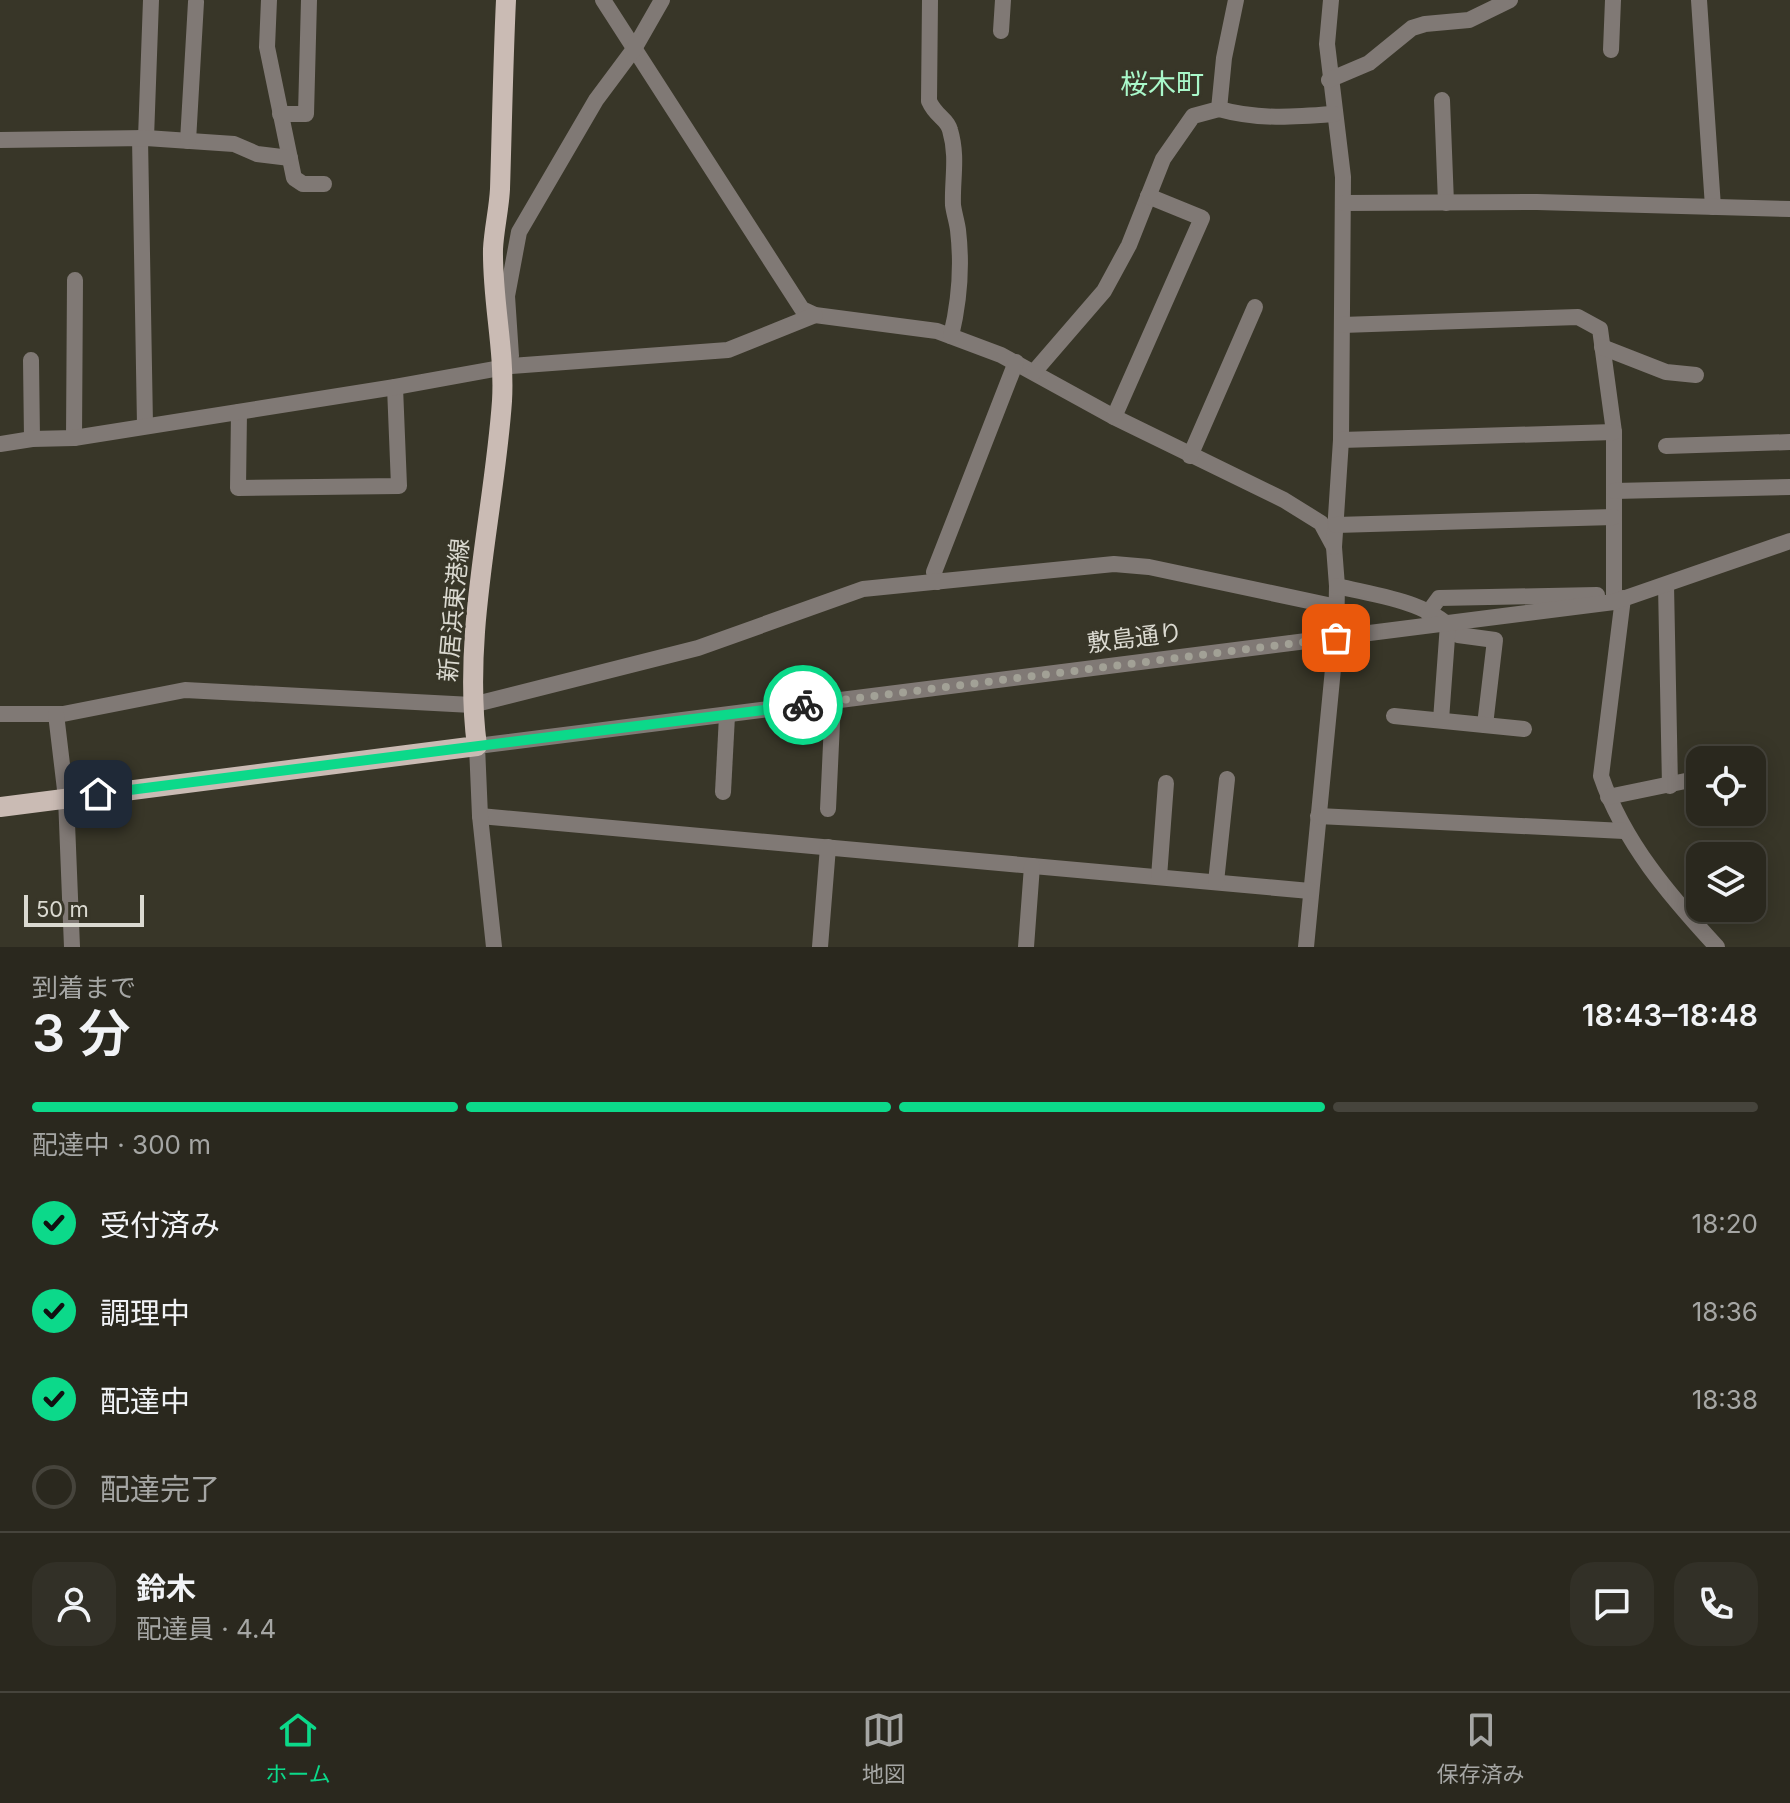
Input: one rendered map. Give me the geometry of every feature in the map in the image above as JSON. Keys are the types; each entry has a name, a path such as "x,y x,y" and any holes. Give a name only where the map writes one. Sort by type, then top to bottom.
{"main road":[{"name":"新居浜東港線","path":"477,746 472,705 473,663 508,367 493,250 500,188 506,0"},
{"path":"0,807 477,746"}],"street":[{"path":"145,425 143,138 151,0"},
{"path":"269,0 267,47 294,178 303,184 324,184"},
{"path":"280,114 306,114 309,0"},
{"path":"603,0 802,309 815,315 922,329 951,336 1016,362 1114,417 1260,488 1321,523 1334,547"},
{"path":"508,367 507,296 519,232 596,100 634,49 662,0"},
{"path":"930,0 929,101 934,114 946,121 951,131 956,168 953,205 958,230 958,289 951,336"},
{"path":"1001,31 1003,0"},
{"path":"1219,109 1224,58 1236,0"},
{"path":"1306,947 1337,607 1334,547 1341,440 1343,177 1329,80 1327,44 1331,0"},
{"path":"1611,50 1613,0"},
{"path":"1699,0 1713,207"},
{"path":"1329,80 1369,63 1412,28 1469,20 1506,1"},
{"path":"188,141 196,2"},
{"path":"1442,100 1446,203"},
{"path":"1034,372 1104,291 1129,245 1163,159 1193,116 1219,109 1244,116 1270,118 1334,114"},
{"path":"0,140 143,138 234,144 257,154 290,158"},
{"path":"1114,417 1202,218 1148,196"},
{"path":"1343,203 1537,202 1790,209"},
{"path":"74,438 75,280"},
{"path":"1190,456 1255,307"},
{"path":"0,444 74,438 508,367 728,350 815,315"},
{"path":"1342,325 1578,317 1600,329 1614,432 1617,598 1601,776 1624,831 1655,874 1717,947"},
{"path":"1602,347 1666,372 1696,375"},
{"path":"31,360 32,439"},
{"path":"937,582 934,572 1016,362"},
{"path":"239,412 238,488 399,486 395,387"},
{"path":"1341,440 1614,432"},
{"path":"1666,446 1790,442"},
{"path":"1614,491 1790,487"},
{"path":"1336,525 1614,517"},
{"name":"敷島通り","path":"477,746 1448,624 1617,598 1666,585 1790,541"},
{"path":"0,714 56,714 185,690 472,705 698,648 863,589 1114,564 1149,567 1337,607"},
{"path":"1666,585 1670,786"},
{"path":"1337,586 1412,604 1448,624 1458,635 1495,640 1485,725"},
{"path":"1428,613 1439,598 1617,598"},
{"path":"1441,720 1448,624"},
{"path":"828,809 833,701"},
{"path":"56,714 66,798 72,947"},
{"path":"723,792 727,716"},
{"path":"1394,716 1524,729"},
{"path":"477,746 480,816 494,947"},
{"path":"1216,882 1227,779"},
{"path":"1608,797 1686,782"},
{"path":"1159,877 1166,783"},
{"path":"480,816 1310,891"},
{"path":"1318,816 1624,831"},
{"path":"820,947 828,847"},
{"path":"1026,947 1032,866"}],"way so far":[{"path":"803,705 1336,638"}],"district":[{"name":"桜木町","path":"1162,84"}],"route":[{"path":"98,794 803,705"}]}
